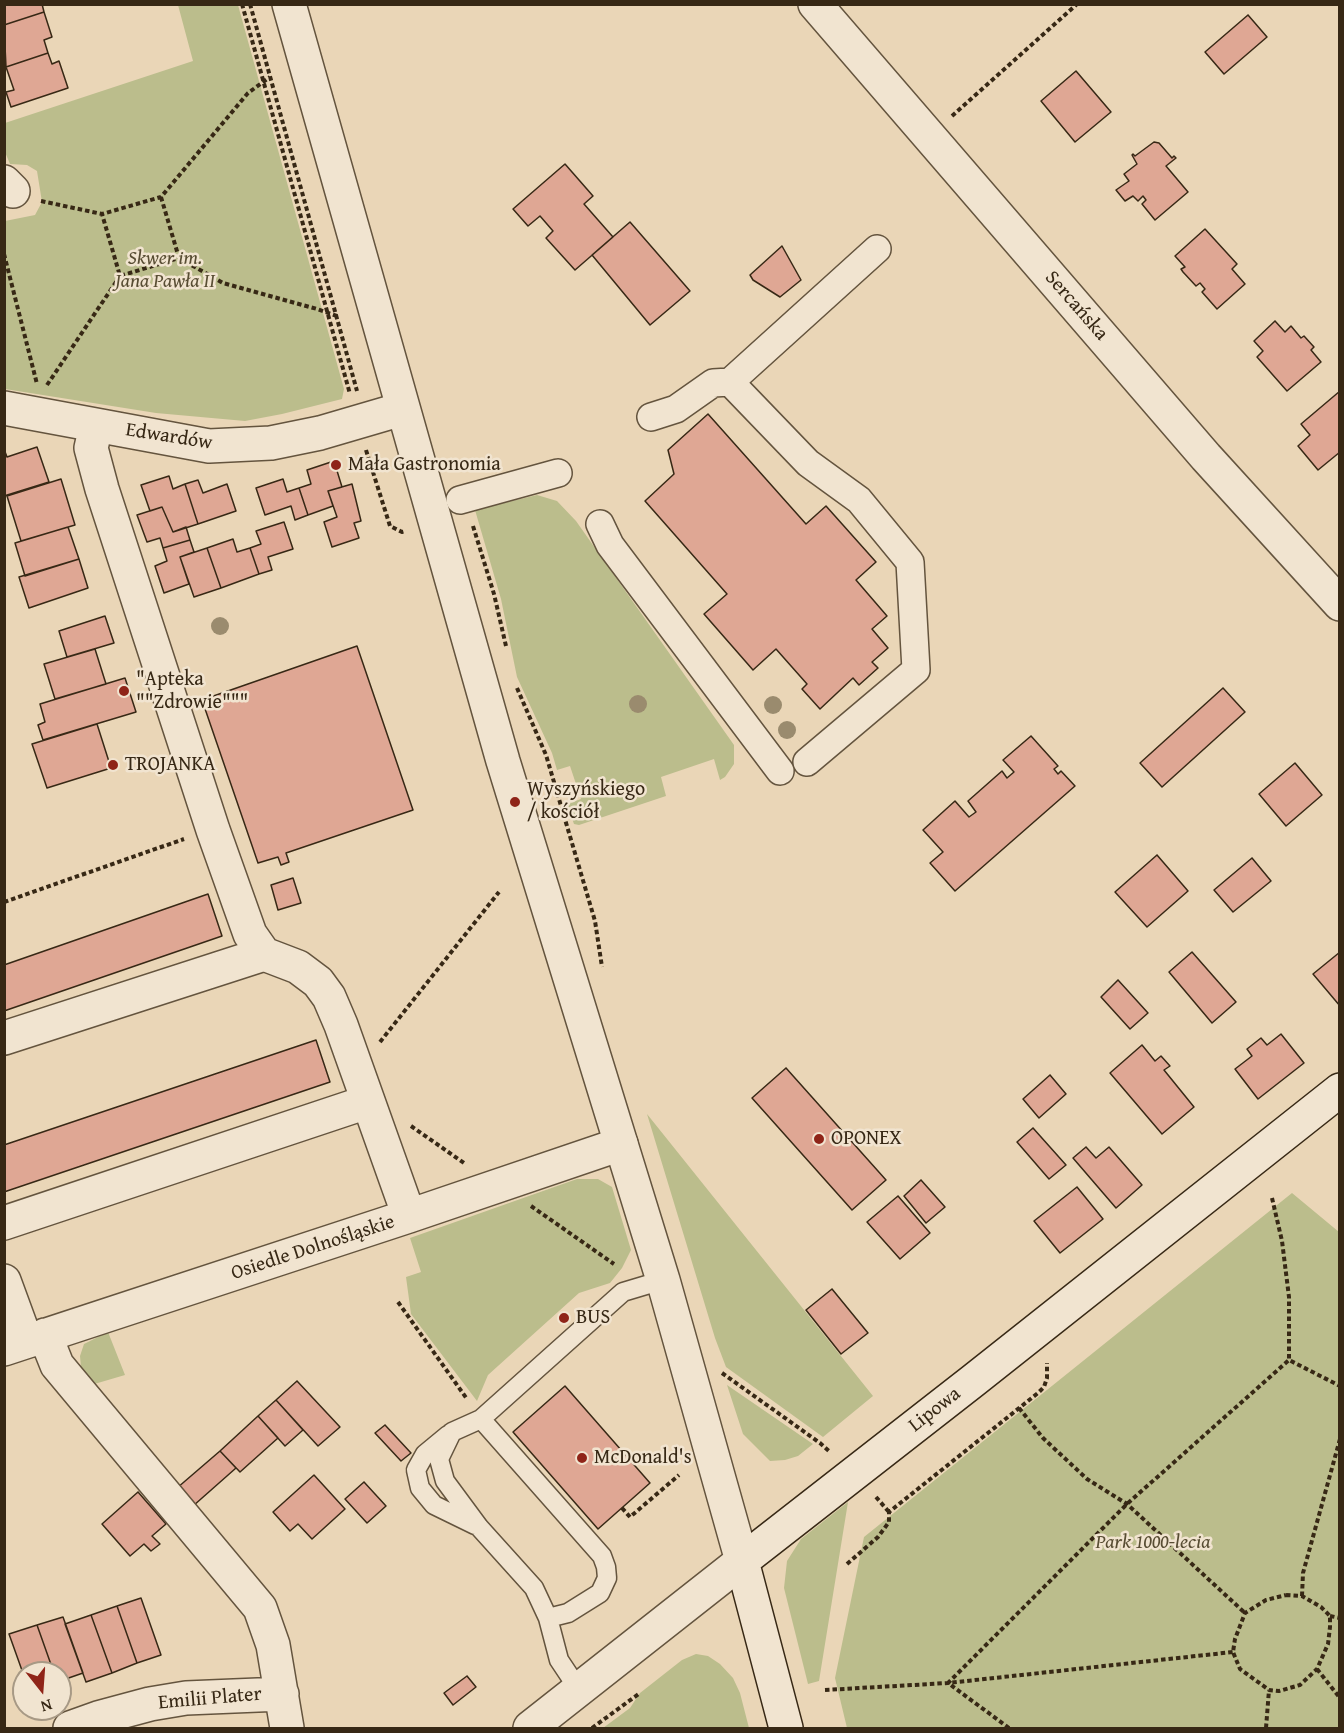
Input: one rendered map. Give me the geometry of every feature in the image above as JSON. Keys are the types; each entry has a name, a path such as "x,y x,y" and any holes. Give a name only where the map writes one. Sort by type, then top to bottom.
{"street":[{"path":"289,4 527,844 663,1280 786,1728"},
{"name":"Sercańska","path":"815,4 1206,456 1340,604"},
{"path":"651,417 676,409 713,383 730,382 877,249"},
{"path":"730,382 808,463 859,500 910,562 916,670 807,762"},
{"name":"Edwardów","path":"4,408 209,446 271,443 320,433 402,409"},
{"path":"96,426 91,448 102,489 213,830 250,934 264,954 298,967 318,982 329,997 341,1024 409,1216"},
{"path":"466,510 558,472"},
{"path":"600,524 610,545 780,771"},
{"path":"4,1038 264,954"},
{"name":"Lipowa","path":"530,1728 1340,1090"},
{"path":"4,1223 368,1102"},
{"name":"Osiedle Dolnośląskie","path":"25,1342 621,1144"},
{"path":"4,1281 25,1342 57,1365 260,1608 273,1645 288,1728"},
{"name":"Emilii Plater","path":"70,1728 98,1718 186,1698 282,1694"}],"lane":[{"path":"480,1527 434,1504 420,1488 417,1470 425,1454 452,1432 481,1419 623,1292 663,1280"},
{"path":"481,1419 602,1556 606,1567 607,1578 600,1593 568,1614 548,1618"},
{"path":"452,1432 439,1459 445,1481 480,1527 534,1588 548,1618 559,1660 579,1690"}],"path":[{"path":"242,4 352,402"},
{"path":"250,4 358,394"},
{"path":"950,118 1077,4"},
{"path":"8,187 42,202 102,214 161,197 248,93 270,77"},
{"path":"161,197 179,258 223,283 338,316"},
{"path":"102,214 120,276"},
{"path":"4,254 38,385"},
{"path":"47,386 120,276 179,258"},
{"path":"363,441 390,526 402,532"},
{"path":"466,510 494,594 507,651"},
{"path":"514,681 549,765 595,921 603,976"},
{"path":"4,902 213,830"},
{"path":"357,1071 500,892"},
{"path":"368,1102 386,1108 470,1167"},
{"path":"948,1683 1127,1504 1289,1360 1289,1296 1282,1241 1272,1198"},
{"path":"527,1204 614,1264"},
{"path":"398,1302 481,1419"},
{"path":"889,1512 1044,1387 1047,1378 1047,1359"},
{"path":"1289,1360 1340,1386"},
{"path":"721,1372 820,1443"},
{"path":"1019,1408 1043,1438 1087,1479 1127,1504 1245,1613"},
{"path":"1302,1596 1303,1573 1340,1439"},
{"path":"622,1508 630,1517 680,1475"},
{"path":"847,1564 878,1537 889,1522 889,1512 878,1499"},
{"path":"1330,1616 1328,1644 1317,1669 1300,1685 1279,1691 1269,1690 1240,1669 1233,1652 1235,1638 1245,1613 1266,1600 1286,1595 1302,1596 1321,1607 1330,1616 1340,1618"},
{"path":"825,1690 948,1683 1233,1652"},
{"path":"1317,1669 1340,1698"},
{"path":"948,1683 1010,1728"},
{"path":"1266,1728 1269,1690"},
{"path":"592,1728 640,1693"}],"green space":[{"name":"Skwer im. Jana Pawła II","path":"178,5 238,5 344,389 342,399 245,421 156,413 5,389 5,221 35,215 42,202 37,171 27,165 10,164 5,152 5,123 193,61"},
{"path":"537,495 557,501 576,521 734,745 734,764 725,777 720,780 714,759 661,777 666,796 579,825 574,824 567,804 581,799 570,766 557,770 552,753 517,677 501,599 475,510"},
{"path":"647,1114 873,1396 823,1437 726,1367 715,1338"},
{"path":"577,1179 598,1179 612,1187 631,1250 622,1268 610,1283 579,1293 488,1375 477,1401 411,1314 406,1277 421,1272 410,1238"},
{"name":"Park 1000-lecia","path":"1292,1193 1339,1232 1339,1728 847,1728 835,1678 864,1537"},
{"path":"108,1332 125,1375 91,1385 81,1367 80,1356 84,1344"},
{"path":"727,1385 813,1444 798,1456 770,1461 743,1434"},
{"path":"848,1502 819,1681 808,1684 784,1588 787,1561 801,1539"},
{"path":"696,1654 708,1656 720,1664 733,1678 740,1693 749,1728 603,1728 630,1708 640,1693 682,1660"}],"building":[{"path":"4,4 42,4 44,12 4,25"},
{"path":"44,12 52,37 44,40 48,53 6,67 4,25"},
{"path":"1248,15 1267,37 1224,74 1205,52"},
{"path":"48,53 52,64 59,61 68,88 11,107 6,92 14,90 6,67"},
{"path":"1076,71 1111,112 1075,142 1041,101"},
{"path":"1154,142 1159,143 1172,158 1174,156 1176,158 1166,166 1188,192 1155,220 1142,204 1146,200 1143,196 1138,201 1133,196 1125,201 1116,190 1129,181 1124,174 1137,164 1132,155 1135,156"},
{"path":"565,164 593,196 584,204 613,237 575,270 546,238 553,231 540,216 528,226 513,209"},
{"path":"630,222 690,291 650,325 592,255"},
{"path":"1205,229 1237,264 1232,269 1245,284 1217,309 1202,292 1205,289 1200,283 1196,286 1183,272 1181,269 1185,267 1175,256"},
{"path":"782,246 801,280 780,297 753,280 750,275"},
{"path":"1275,321 1285,332 1291,326 1301,338 1304,336 1314,347 1311,350 1321,362 1287,391 1257,357 1263,351 1254,341"},
{"path":"1340,391 1340,452 1318,470 1298,446 1310,435 1301,424"},
{"path":"708,414 806,524 826,506 876,562 856,580 887,616 872,629 888,648 872,662 878,668 859,685 853,678 820,709 802,689 807,684 776,649 753,670 704,614 727,594 645,501 674,474 668,450"},
{"path":"37,447 49,482 4,496 4,449 7,457"},
{"path":"334,461 342,487 328,491 333,506 308,515 299,488 311,484 307,470"},
{"path":"169,476 173,489 185,484 198,524 173,532 162,507 150,511 141,485"},
{"path":"61,479 75,525 21,541 7,496"},
{"path":"283,479 287,492 299,488 308,515 295,520 291,506 265,515 256,488"},
{"path":"198,480 203,493 227,484 236,511 198,524 185,484"},
{"path":"352,484 361,521 354,523 359,538 332,547 324,522 337,517 328,491"},
{"path":"162,507 173,532 186,527 190,540 163,548 160,538 147,542 137,515"},
{"path":"284,522 293,549 268,557 272,570 259,574 250,548 261,544 256,531"},
{"path":"68,527 79,559 25,576 15,543"},
{"path":"233,539 237,552 250,548 259,574 221,588 207,548"},
{"path":"190,540 194,552 180,557 189,584 164,593 155,566 167,561 163,548"},
{"path":"207,548 221,588 194,597 180,557"},
{"path":"79,559 88,588 29,608 19,577"},
{"path":"105,616 114,643 67,657 59,631"},
{"path":"357,646 413,810 286,853 289,862 281,865 278,857 258,863 202,700"},
{"path":"95,649 106,684 55,699 44,664"},
{"path":"125,678 136,712 43,740 38,725 45,722 40,704"},
{"path":"1223,688 1245,712 1162,787 1140,763"},
{"path":"97,724 111,768 47,788 32,744"},
{"path":"1031,736 1058,766 1054,769 1058,774 1061,771 1075,786 955,891 930,863 943,852 923,830 955,801 969,817 976,812 968,801 1002,771 1007,778 1014,772 1003,760"},
{"path":"1295,763 1322,795 1286,826 1259,794"},
{"path":"1157,855 1188,891 1147,927 1115,892"},
{"path":"1252,858 1271,881 1233,912 1214,890"},
{"path":"293,878 301,903 278,910 271,885"},
{"path":"208,894 222,936 4,1011 4,965"},
{"path":"1192,952 1236,1002 1212,1023 1169,972"},
{"path":"1340,952 1340,1006 1313,974"},
{"path":"1118,980 1148,1013 1130,1029 1101,997"},
{"path":"1281,1034 1304,1063 1258,1099 1235,1069 1252,1056 1247,1049 1261,1038 1267,1045"},
{"path":"316,1040 330,1082 4,1192 4,1145"},
{"path":"1142,1045 1155,1061 1161,1056 1170,1066 1164,1070 1194,1107 1162,1134 1110,1073"},
{"name":"OPONEX","path":"786,1068 886,1180 852,1210 752,1098"},
{"path":"1050,1075 1066,1094 1039,1118 1023,1099"},
{"path":"1033,1128 1066,1165 1049,1179 1017,1142"},
{"path":"1086,1147 1096,1158 1109,1147 1142,1185 1116,1208 1073,1158"},
{"path":"921,1180 945,1207 926,1223 904,1196"},
{"path":"1077,1187 1103,1219 1060,1253 1034,1221"},
{"path":"898,1196 930,1233 900,1259 867,1222"},
{"path":"832,1289 868,1333 841,1354 806,1310"},
{"path":"297,1381 340,1427 318,1446 276,1400"},
{"name":"McDonald's","path":"565,1386 650,1483 598,1529 513,1432"},
{"path":"276,1400 303,1430 285,1446 258,1416"},
{"path":"258,1416 278,1438 240,1472 220,1451"},
{"path":"385,1425 411,1453 401,1461 375,1433"},
{"path":"220,1451 236,1468 193,1506 177,1488"},
{"path":"314,1475 345,1509 312,1539 298,1524 290,1531 273,1512"},
{"path":"364,1482 386,1506 367,1523 345,1499"},
{"path":"138,1492 166,1524 152,1536 160,1544 151,1551 144,1544 130,1556 102,1524"},
{"path":"141,1598 161,1655 137,1663 117,1606"},
{"path":"117,1606 137,1663 112,1673 91,1615"},
{"path":"91,1615 112,1673 86,1682 65,1624"},
{"path":"63,1617 83,1673 72,1677 72,1661 50,1661 37,1625"},
{"path":"37,1625 50,1661 19,1661 9,1634"},
{"path":"467,1676 476,1687 453,1705 444,1693"}],"place":[{"name":"Mała Gastronomia","path":"336,465"},
{"name":"\"Apteka \"\"Zdrowie\"\"\"","path":"124,691"},
{"name":"TROJANKA","path":"113,765"},
{"name":"Wyszyńskiego / kościół","path":"515,802"},
{"name":"OPONEX","path":"819,1139"},
{"name":"BUS","path":"564,1318"},
{"name":"McDonald's","path":"582,1458"}]}
